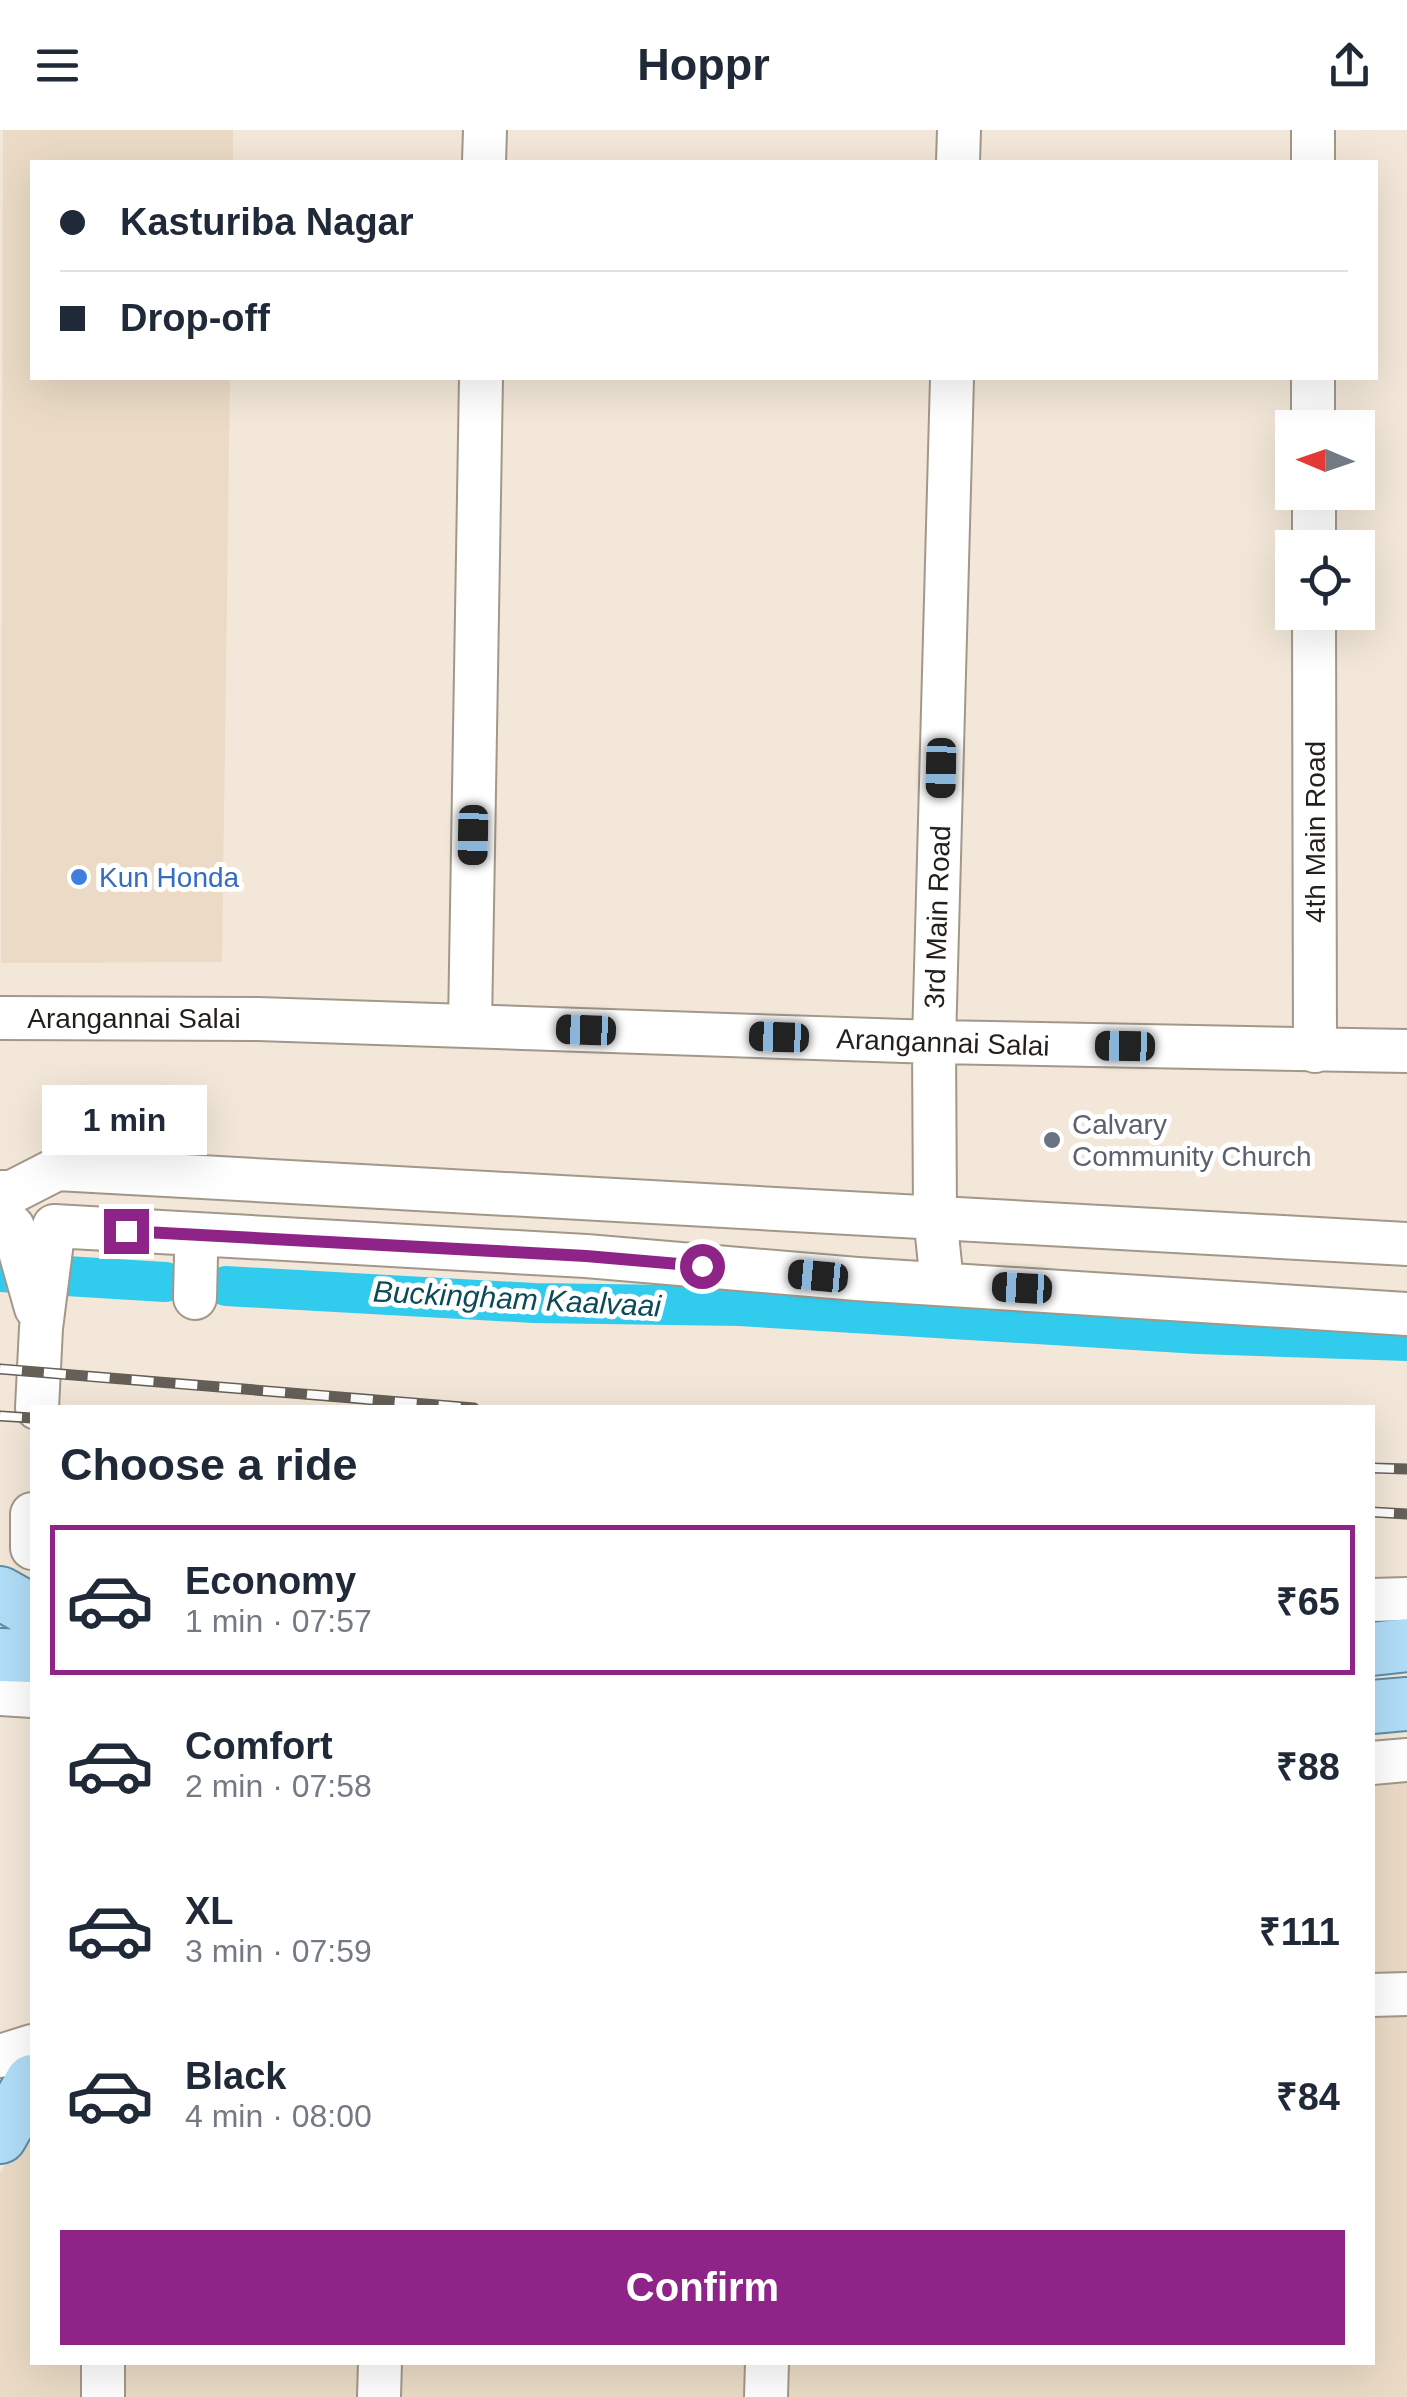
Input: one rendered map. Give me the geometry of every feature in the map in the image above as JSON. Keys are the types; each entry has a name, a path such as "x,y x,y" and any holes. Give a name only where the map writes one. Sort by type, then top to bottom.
{"main road":[{"path":"0,1593 30,1610"},
{"path":"1375,1629 1407,1626"},
{"path":"0,1638 30,1640"},
{"path":"1375,1649 1407,1645"},
{"path":"0,1655 30,1656"},
{"path":"1375,1706 1407,1704"},
{"path":"0,2138 30,2084"}],"street":[{"path":"484,160 485,130"},
{"path":"958,160 959,130"},
{"path":"1312,130 1312,160"},
{"path":"470,1026 480,380"},
{"name":"3rd Main Road","path":"942,1284 935,1216 934,1042 952,380"},
{"path":"1313,380 1314,410"},
{"name":"4th Main Road","path":"1314,630 1315,1050"},
{"name":"Arangannai Salai","path":"0,1018 258,1018 934,1042 1407,1051"},
{"path":"37,1405 41,1280 57,1168"},
{"path":"41,1280 4,1200 57,1168 1407,1244"},
{"path":"195,1298 196,1256"},
{"path":"41,1280 586,1256 1407,1314"},
{"path":"1375,1600 1407,1599"},
{"path":"0,1694 30,1696"},
{"path":"1375,1763 1407,1760"},
{"path":"1375,1995 1407,1994"},
{"path":"0,2056 30,2047"},
{"path":"103,2365 103,2397"},
{"path":"380,2365 380,2397"},
{"path":"766,2397 768,2365"}],"shaded area":[{"path":"3,130 233,130 233,160 30,160 30,380 230,380 222,962 1,963"},
{"path":"1407,1775 1407,2397 0,2397 0,2173 30,2127 30,2365 1375,2365 1375,1776"}],"waterway":[{"name":"Buckingham Kaalvaai","path":"0,1272 165,1282"},
{"name":"Buckingham Kaalvaai","path":"226,1286 534,1303 740,1306 1199,1334 1407,1341"}],"railway":[{"path":"0,1369 438,1405"},
{"path":"0,1416 30,1418"},
{"path":"1375,1468 1407,1469"},
{"path":"1375,1512 1407,1514"}],"place":[{"name":"Kun Honda","path":"79,877"},
{"name":"Calvary Community Church","path":"1052,1140"}],"route":[{"path":"126,1231 702,1266"}]}
